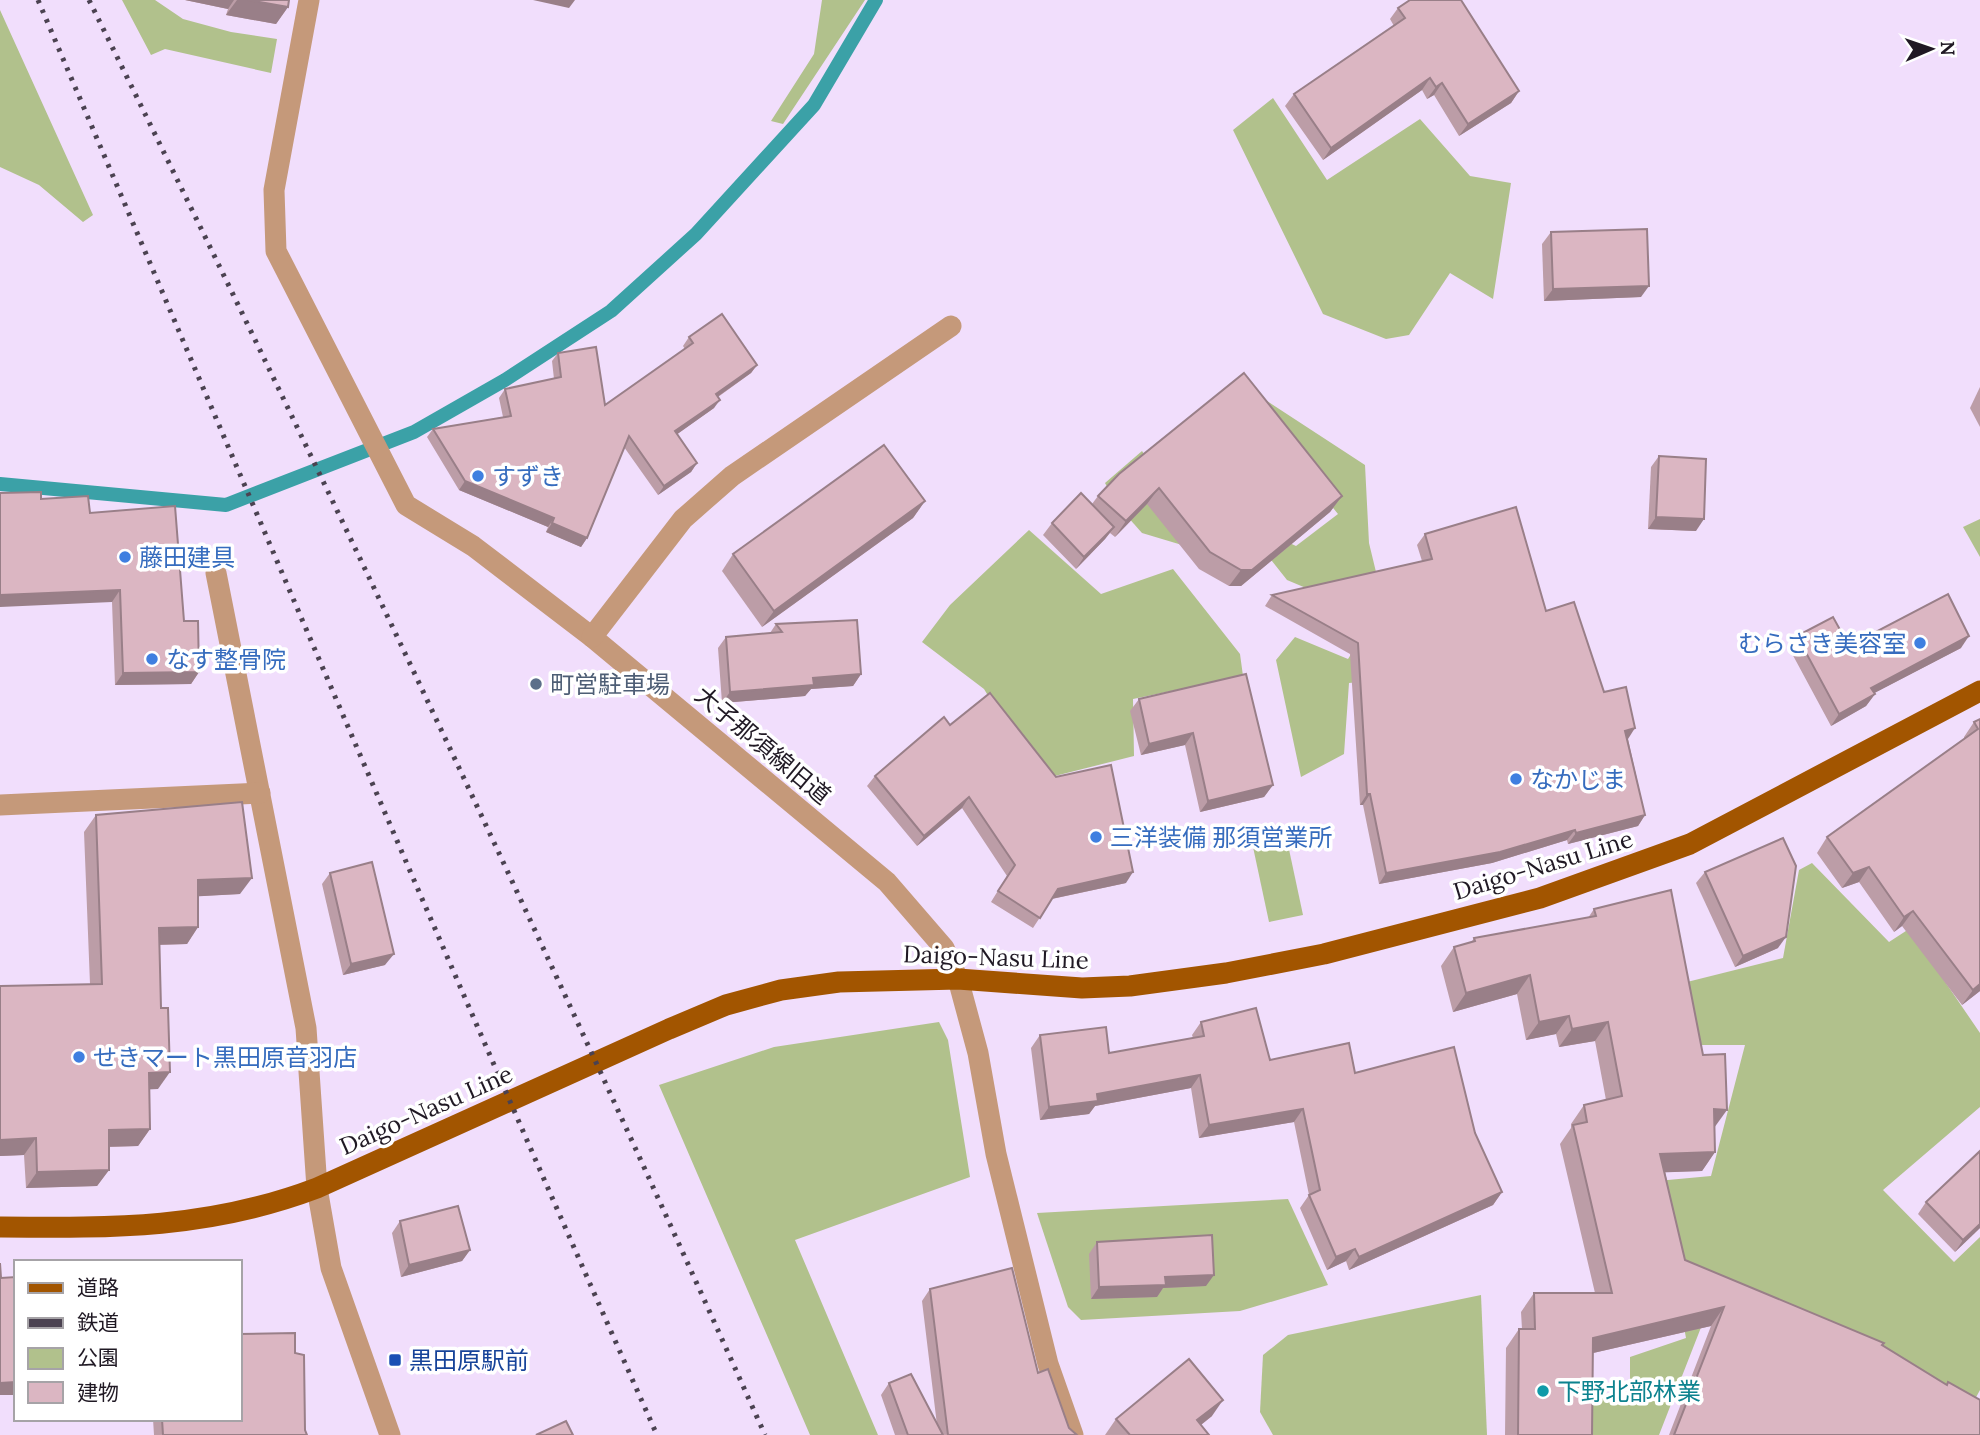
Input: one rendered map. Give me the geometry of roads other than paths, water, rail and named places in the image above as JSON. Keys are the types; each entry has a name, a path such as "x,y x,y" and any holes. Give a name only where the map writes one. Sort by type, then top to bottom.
{"main road":[{"name":"Daigo-Nasu Line","path":"0,1227 119,1228 180,1223 268,1206 317,1188 726,1005 781,990 839,982 958,979 1082,988 1177,981 1324,954 1540,898 1690,845 1980,691"}],"street":[{"name":"大子那須線旧道","path":"309,0 274,190 276,251 406,505 473,546 592,637 887,882 944,948 958,979 978,1053 996,1154 1048,1364 1073,1435"},
{"path":"592,637 682,519 722,485 951,326"},
{"path":"216,573 306,1028 317,1188 331,1268 390,1435"},
{"path":"0,805 260,793"}],"waterway":[{"path":"0,484 226,505 414,432 505,380 611,311 696,234 814,105 876,0"}],"railway":[{"path":"38,0 422,898 657,1435"},
{"path":"89,0 434,714 765,1435"}],"place":[{"name":"すずき","path":"478,476"},
{"name":"藤田建具","path":"125,557"},
{"name":"むらさき美容室","path":"1920,643"},
{"name":"なす整骨院","path":"152,659"},
{"name":"町営駐車場","path":"536,684"},
{"name":"なかじま","path":"1516,779"},
{"name":"三洋装備 那須営業所","path":"1096,837"},
{"name":"せきマート黒田原音羽店","path":"79,1057"},
{"name":"黒田原駅前","path":"395,1360"},
{"name":"下野北部林業","path":"1543,1391"}]}
